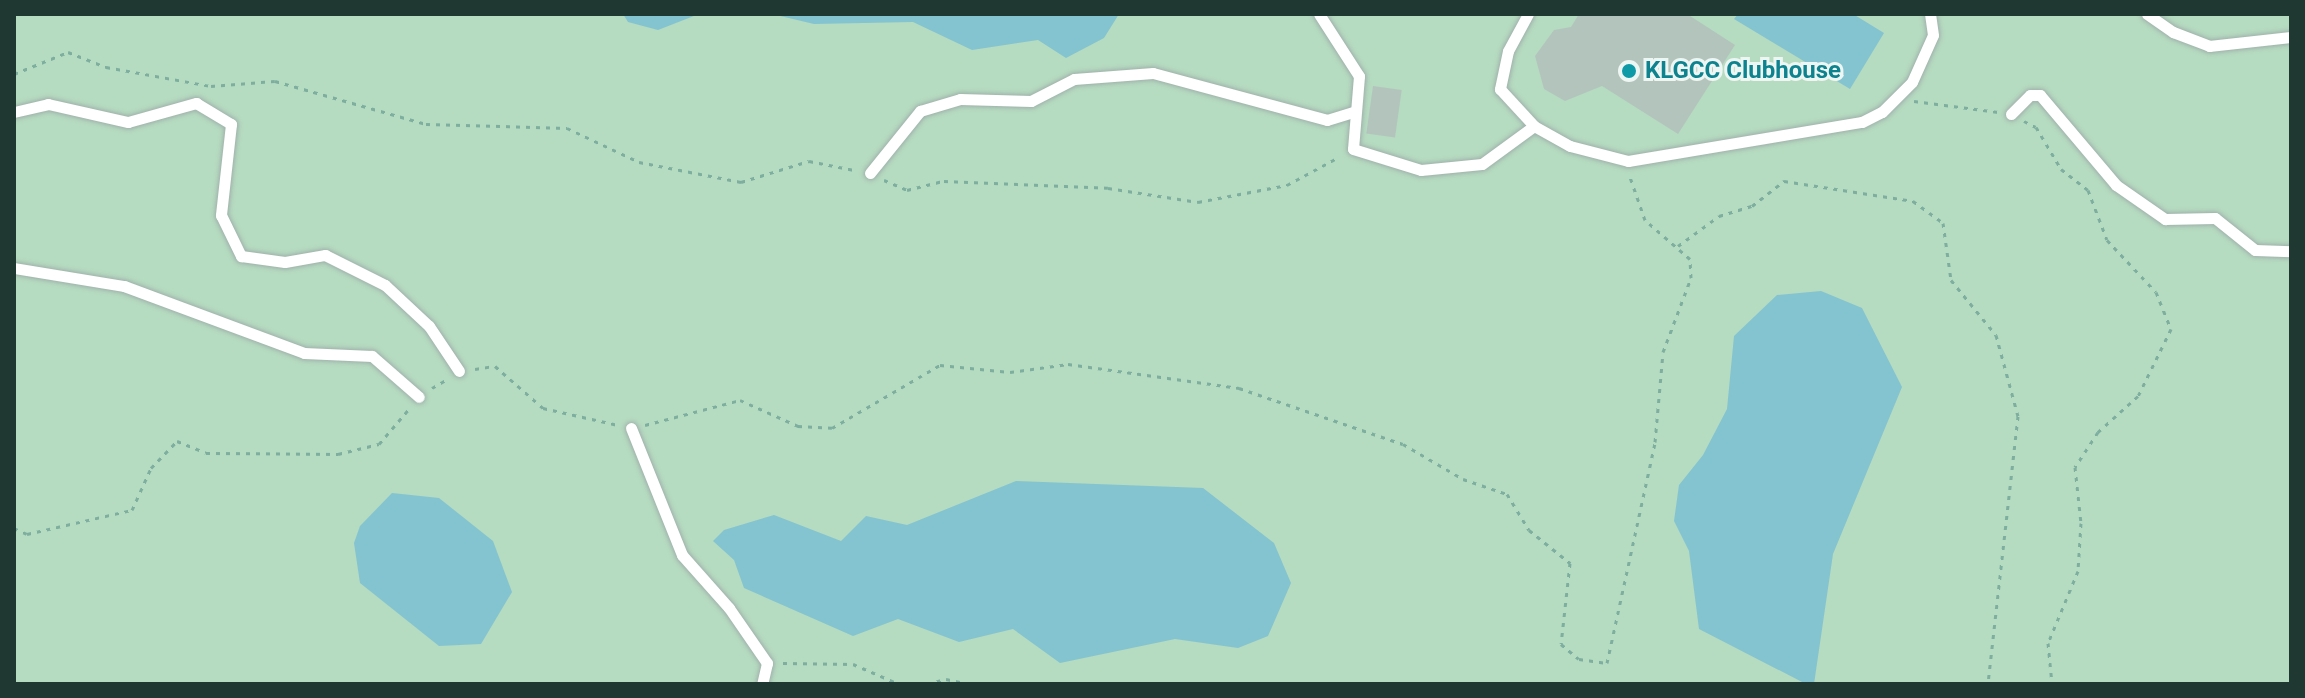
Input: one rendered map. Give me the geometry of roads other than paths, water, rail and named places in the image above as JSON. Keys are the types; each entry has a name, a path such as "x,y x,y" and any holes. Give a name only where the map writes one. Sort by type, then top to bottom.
{"lane":[{"path":"1319,14 1359,76 1353,149 1421,170 1482,164 1534,126"},
{"path":"1528,14 1508,51 1500,89 1534,126 1570,146 1628,161 1862,122 1899,99 1933,35 1930,14"},
{"path":"2147,14 2190,41 2209,46 2291,37"},
{"path":"870,173 920,111 960,99 1031,101 1074,79 1153,73 1327,120 1354,112"},
{"path":"2011,114 2030,95 2040,95 2116,185 2165,219 2215,218 2255,250 2291,251"},
{"path":"14,112 48,104 128,122 196,103 231,124 221,215 241,256 285,262 325,255 385,285 429,326 459,371"},
{"path":"14,268 124,286 304,353 372,356 419,397"},
{"path":"631,428 682,555 729,608 767,663 762,684"}],"water":[{"path":"623,14 699,14 658,30 628,22"},
{"path":"772,14 1119,14 1104,38 1066,58 1038,40 972,50 913,22 814,24"},
{"path":"1738,14 1853,14 1884,33 1850,89 1734,19"},
{"path":"1821,291 1862,308 1902,387 1833,554 1814,684 1806,684 1699,629 1689,551 1674,521 1679,485 1703,455 1727,409 1734,336 1777,295"},
{"path":"1016,481 1203,488 1274,543 1291,583 1268,636 1238,648 1175,639 1060,663 1013,629 959,642 898,619 853,636 744,588 734,560 713,541 724,530 774,515 841,541 866,516 907,525"},
{"path":"392,493 439,498 493,541 512,592 481,644 439,646 360,583 354,543 360,526"}],"place":[{"name":"KLGCC Clubhouse","path":"1629,71"}]}
